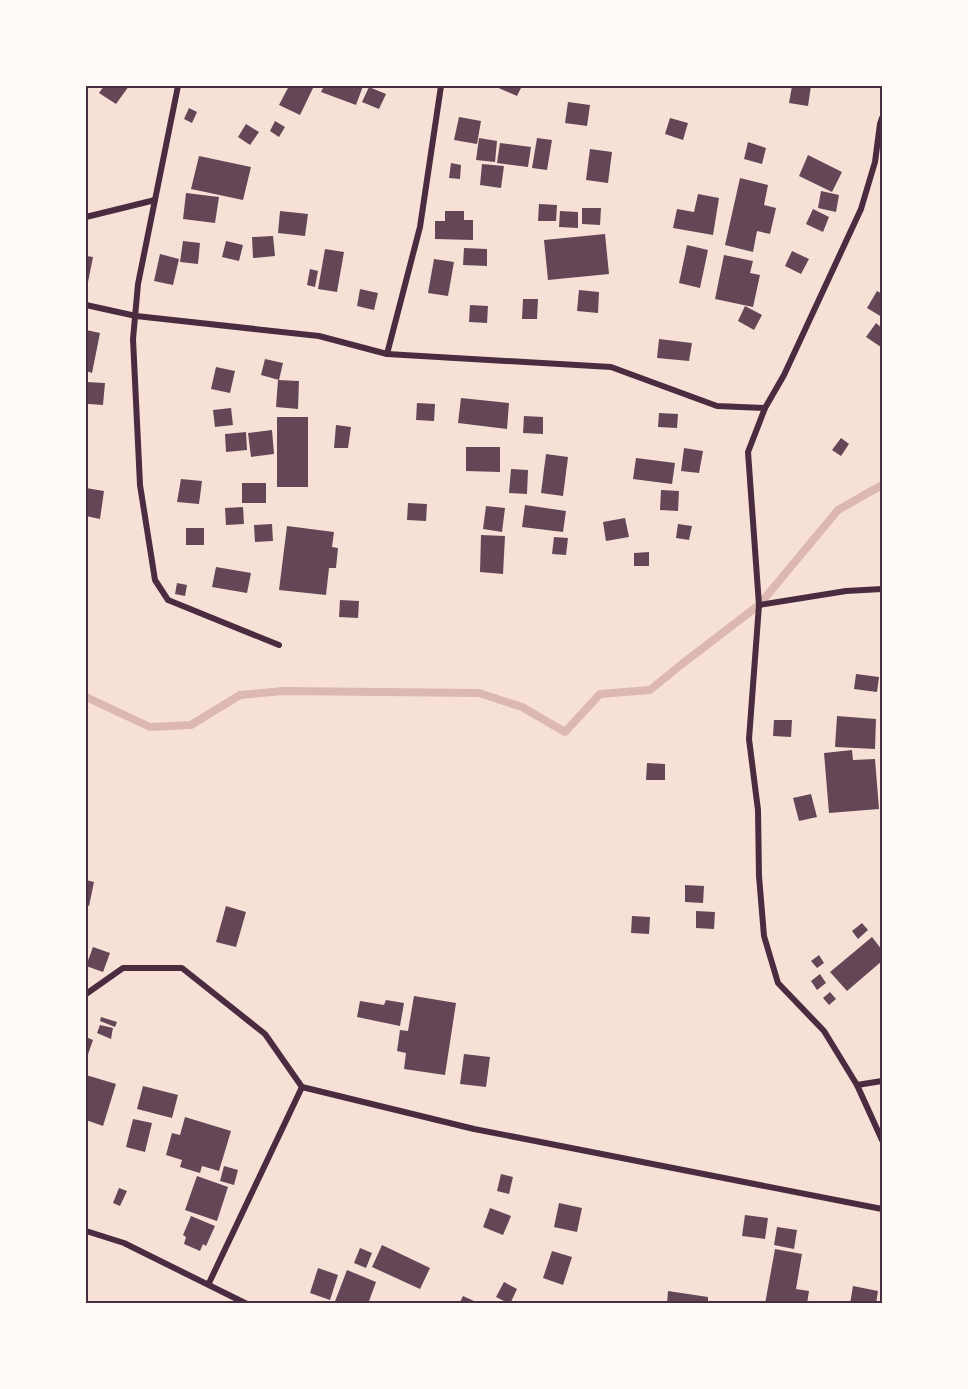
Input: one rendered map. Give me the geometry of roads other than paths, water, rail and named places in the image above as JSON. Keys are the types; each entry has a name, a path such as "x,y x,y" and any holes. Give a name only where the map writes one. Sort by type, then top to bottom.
{"street":[{"path":"178,86 138,284 134,339 140,485 155,580 168,600 279,645"},
{"path":"387,354 420,228 441,86"},
{"path":"882,118 875,162 861,209 784,375 765,408 748,452 759,605 749,739 758,810 759,876 764,936 778,983 824,1031 857,1085 882,1140"},
{"path":"86,217 155,200"},
{"path":"86,305 136,316 319,336 387,354 610,367 717,406 765,408"},
{"path":"759,605 846,591 882,589"},
{"path":"86,994 123,968 182,968 265,1034 302,1087 474,1129 882,1209"},
{"path":"857,1085 882,1081"},
{"path":"209,1283 302,1087"},
{"path":"86,1231 124,1243 209,1283 247,1304"}],"waterway":[{"path":"86,697 150,727 191,725 240,695 283,691 479,693 522,707 565,732 600,694 650,690 759,605 838,510 882,485"}]}
